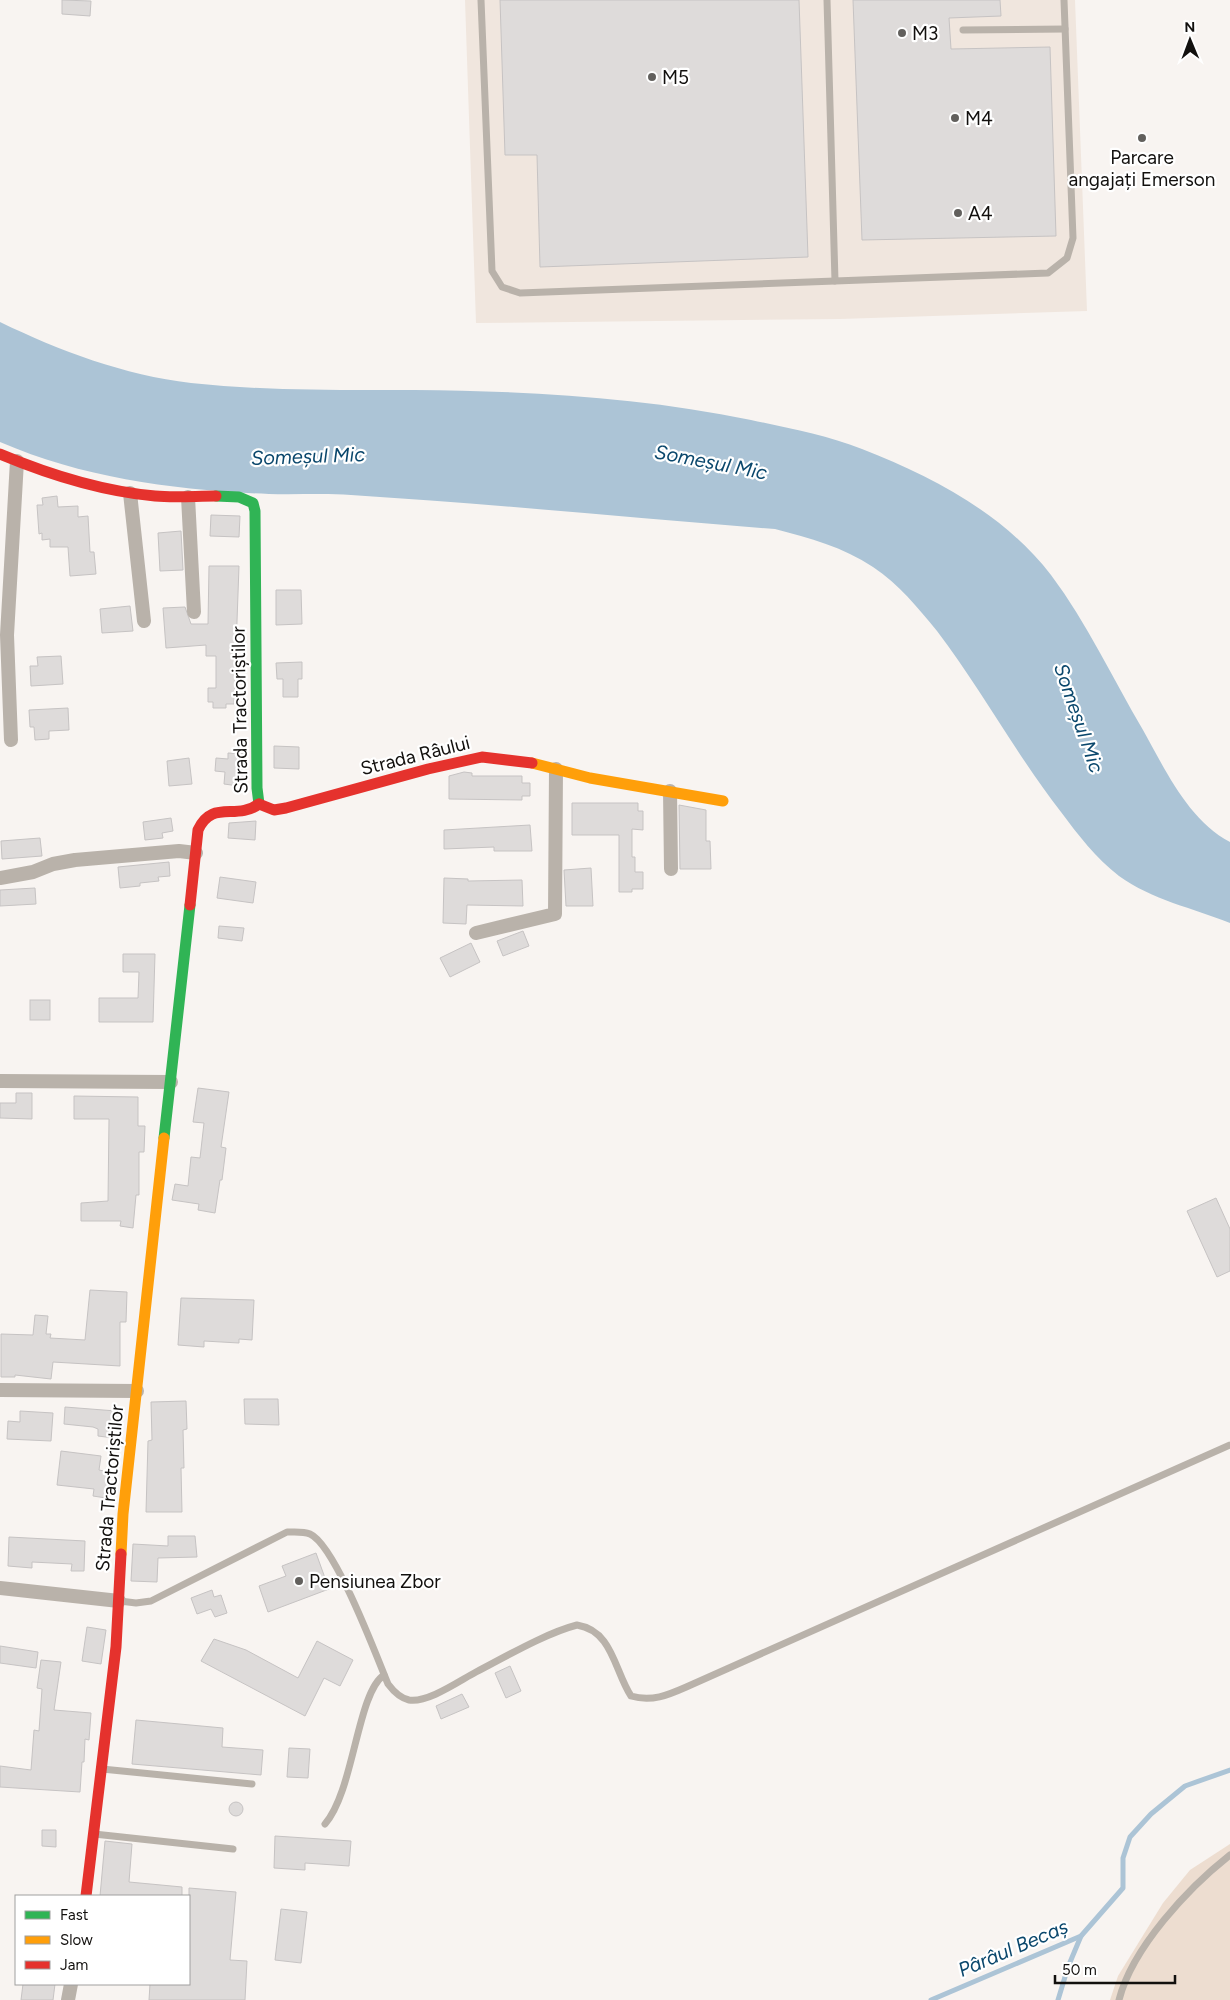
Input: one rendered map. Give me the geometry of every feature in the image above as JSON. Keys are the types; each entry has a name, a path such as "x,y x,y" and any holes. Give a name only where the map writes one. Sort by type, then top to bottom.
{"street":[{"path":"0,454 63,477 130,493 188,497 194,612"},
{"path":"11,740 7,635 17,461"},
{"path":"130,493 144,621"},
{"name":"Strada Tractoriștilor","path":"86,1895 116,1647 123,1514 196,852 202,819 210,814 221,811 244,811 259,804 257,788 256,511 250,500 243,497 188,497"},
{"name":"Strada Râului","path":"259,804 274,810 286,808 428,769 482,757 499,758 590,778 723,801"},
{"path":"476,933 555,914 556,769"},
{"path":"670,792 671,869"},
{"path":"0,878 33,872 53,864 75,860 179,851 196,852"},
{"path":"0,1081 171,1082"},
{"path":"0,1390 137,1391"},
{"path":"0,1588 119,1601"},
{"path":"68,2000 71,1985"}],"lane":[{"path":"481,0 492,271 502,287 520,293 1048,273 1067,258 1072,238 1064,0"},
{"path":"826,0 835,281"},
{"path":"963,30 1065,29"},
{"path":"119,1601 150,1601 287,1532 310,1534 322,1544 335,1565 384,1675 397,1695 409,1700 420,1700 577,1625 595,1631 605,1642 631,1696 642,1700 665,1696 1230,1445"},
{"path":"325,1824 334,1815 342,1797 360,1726 376,1683 384,1675"},
{"path":"102,1769 252,1784"},
{"path":"93,1834 233,1849"},
{"path":"1118,2000 1124,1979 1180,1900 1206,1874 1230,1855"}],"shaded area":[{"path":"465,0 1075,0 1087,311 840,319 476,323"},
{"path":"1230,1844 1230,2000 1110,2000 1118,1976 1163,1903 1190,1870"}],"water":[{"name":"Someșul Mic","path":"0,322 69,352 117,368 166,379 219,386 275,389 414,390 541,394 667,406 751,420 821,436 862,449 915,472 965,499 989,515 1032,553 1064,593 1179,792 1202,821 1230,842 1230,923 1145,891 1119,876 1103,862 1081,838 1045,790 937,631 908,597 891,581 873,567 850,554 813,540 775,529 341,494 269,494 166,486 98,474 65,465 32,455 0,442"}],"building":[{"path":"62,0 91,1 90,16 62,14"},
{"name":"M5","path":"500,0 799,0 808,257 540,267 537,155 505,155"},
{"name":"M4","path":"853,0 1000,0 1001,16 949,18 951,49 1050,47 1056,236 862,240"},
{"path":"57,496 58,507 78,506 78,517 88,516 90,552 94,552 96,574 70,576 68,547 50,547 50,539 42,540 42,533 39,534 37,505 43,505 42,498"},
{"path":"211,515 240,516 239,537 210,536"},
{"path":"181,531 183,570 160,571 158,533"},
{"path":"209,566 239,566 234,704 226,704 226,708 213,708 213,702 208,702 208,688 216,688 216,656 206,656 206,645 166,648 163,608 185,607 191,624 208,624"},
{"path":"276,590 301,590 302,624 276,625"},
{"path":"130,606 133,631 102,633 100,609"},
{"path":"61,656 63,684 31,686 30,666 38,666 37,657"},
{"path":"302,662 302,679 298,679 298,697 283,697 283,679 277,679 276,663"},
{"path":"68,708 69,730 49,731 49,739 35,740 34,727 30,727 29,710"},
{"path":"274,746 299,747 299,769 274,768"},
{"path":"228,753 246,754 246,787 224,784 225,772 215,771 216,758 228,759"},
{"path":"189,758 192,784 169,786 167,761"},
{"path":"464,772 472,773 472,776 522,776 522,783 530,783 530,796 522,796 522,800 449,799 449,776"},
{"path":"572,803 638,803 638,811 643,811 643,830 632,829 632,857 635,857 635,872 643,872 643,889 632,889 632,892 619,892 619,835 572,835"},
{"path":"679,805 706,810 706,841 710,841 711,869 680,869"},
{"path":"171,818 173,831 162,833 163,838 145,840 143,822"},
{"path":"256,821 255,840 228,838 229,823"},
{"path":"530,825 532,851 494,851 494,847 444,849 444,830"},
{"path":"40,838 42,856 2,859 1,841"},
{"path":"169,862 170,876 158,877 159,881 140,883 140,886 120,888 118,867"},
{"path":"591,868 593,906 566,906 564,870"},
{"path":"220,877 256,882 253,903 217,898"},
{"path":"444,878 468,879 468,881 522,880 523,906 467,905 466,924 443,923"},
{"path":"35,888 36,904 0,906 0,890"},
{"path":"219,926 244,928 242,941 218,938"},
{"path":"523,931 529,946 503,956 497,941"},
{"path":"471,943 480,962 450,977 440,958"},
{"path":"123,954 155,954 153,1022 99,1022 99,998 138,998 139,972 123,972"},
{"path":"30,1000 50,1000 50,1020 30,1020"},
{"path":"198,1088 229,1092 221,1147 226,1148 215,1213 198,1210 199,1204 172,1200 175,1184 188,1186 191,1157 200,1158 204,1123 193,1122"},
{"path":"16,1093 32,1093 32,1119 0,1118 0,1103 16,1103"},
{"path":"74,1096 138,1097 138,1126 145,1126 144,1152 139,1152 139,1195 136,1195 133,1228 120,1226 121,1221 81,1221 81,1203 108,1201 109,1119 74,1119"},
{"path":"1216,1198 1230,1229 1230,1271 1217,1277 1187,1211"},
{"path":"90,1290 127,1292 126,1322 120,1322 120,1366 53,1362 51,1379 15,1375 15,1377 1,1377 1,1334 33,1335 35,1315 48,1316 46,1334 51,1334 50,1338 85,1340"},
{"path":"181,1298 254,1300 252,1340 239,1339 239,1343 204,1341 204,1347 178,1345"},
{"path":"244,1399 278,1399 279,1425 245,1424"},
{"path":"186,1401 187,1429 183,1430 184,1468 181,1468 182,1512 146,1512 148,1441 152,1440 151,1402"},
{"path":"65,1407 116,1411 114,1438 98,1436 98,1429 93,1427 64,1424"},
{"path":"20,1411 53,1413 51,1441 7,1439 8,1421 20,1422"},
{"path":"61,1451 101,1456 99,1470 109,1472 106,1498 93,1496 94,1489 57,1485"},
{"path":"168,1536 195,1536 197,1557 158,1558 157,1582 131,1581 133,1544 168,1546"},
{"path":"9,1537 85,1541 84,1571 71,1571 72,1564 32,1562 32,1568 8,1566"},
{"name":"Pensiunea Zbor","path":"316,1553 329,1589 268,1612 259,1586 286,1576 282,1566"},
{"path":"212,1590 214,1597 221,1595 227,1613 215,1617 211,1609 197,1614 191,1598"},
{"path":"87,1627 106,1630 101,1664 82,1661"},
{"path":"214,1639 246,1650 298,1678 317,1641 353,1660 340,1686 324,1678 305,1716 201,1661"},
{"path":"0,1646 38,1652 36,1668 0,1663"},
{"path":"41,1660 61,1662 54,1710 91,1713 89,1740 85,1739 80,1792 0,1787 0,1766 31,1770 34,1730 39,1731 42,1689 37,1688"},
{"path":"510,1666 521,1691 506,1698 495,1673"},
{"path":"462,1694 469,1707 441,1719 436,1706"},
{"path":"136,1720 223,1728 222,1747 263,1750 261,1775 132,1764"},
{"path":"289,1748 310,1749 308,1778 287,1777"},
{"path":"233,1802 239,1802 243,1809 239,1816 233,1816 229,1812 229,1806"},
{"path":"42,1830 56,1830 56,1847 42,1846"},
{"path":"275,1836 351,1841 349,1866 305,1863 305,1870 274,1868"},
{"path":"105,1841 132,1844 129,1882 182,1887 182,1895 100,1895"},
{"path":"189,1888 236,1892 230,1960 247,1961 245,2000 149,2000 150,1985 190,1985"},
{"path":"281,1909 307,1912 301,1963 275,1960"},
{"path":"23,1985 55,1985 53,2000 21,2000"}],"waterway":[{"name":"Pârâul Becaș","path":"931,2000 1081,1936 1123,1888 1123,1858 1130,1837 1151,1814 1185,1786 1230,1770"},
{"path":"1058,2000 1068,1967 1081,1936"}],"traffic: fast":[{"path":"216,496 239,497 253,503 255,511 257,788 259,804"},
{"path":"164,1138 190,905"}],"traffic: slow":[{"path":"532,763 590,778 723,801"},
{"path":"121,1554 123,1514 164,1138"}],"traffic: jam":[{"path":"0,454 76,481 135,494 163,497 216,496"},
{"path":"259,804 274,810 286,808 428,769 482,757 532,763"},
{"path":"190,905 198,830 204,821 210,815 242,811 259,804"},
{"path":"86,1895 116,1647 121,1554"}],"place":[{"name":"M3","path":"902,33"},
{"name":"M5","path":"652,77"},
{"name":"M4","path":"955,118"},
{"name":"Parcare angajați Emerson","path":"1142,138"},
{"name":"A4","path":"958,213"},
{"name":"Pensiunea Zbor","path":"299,1581"}]}
